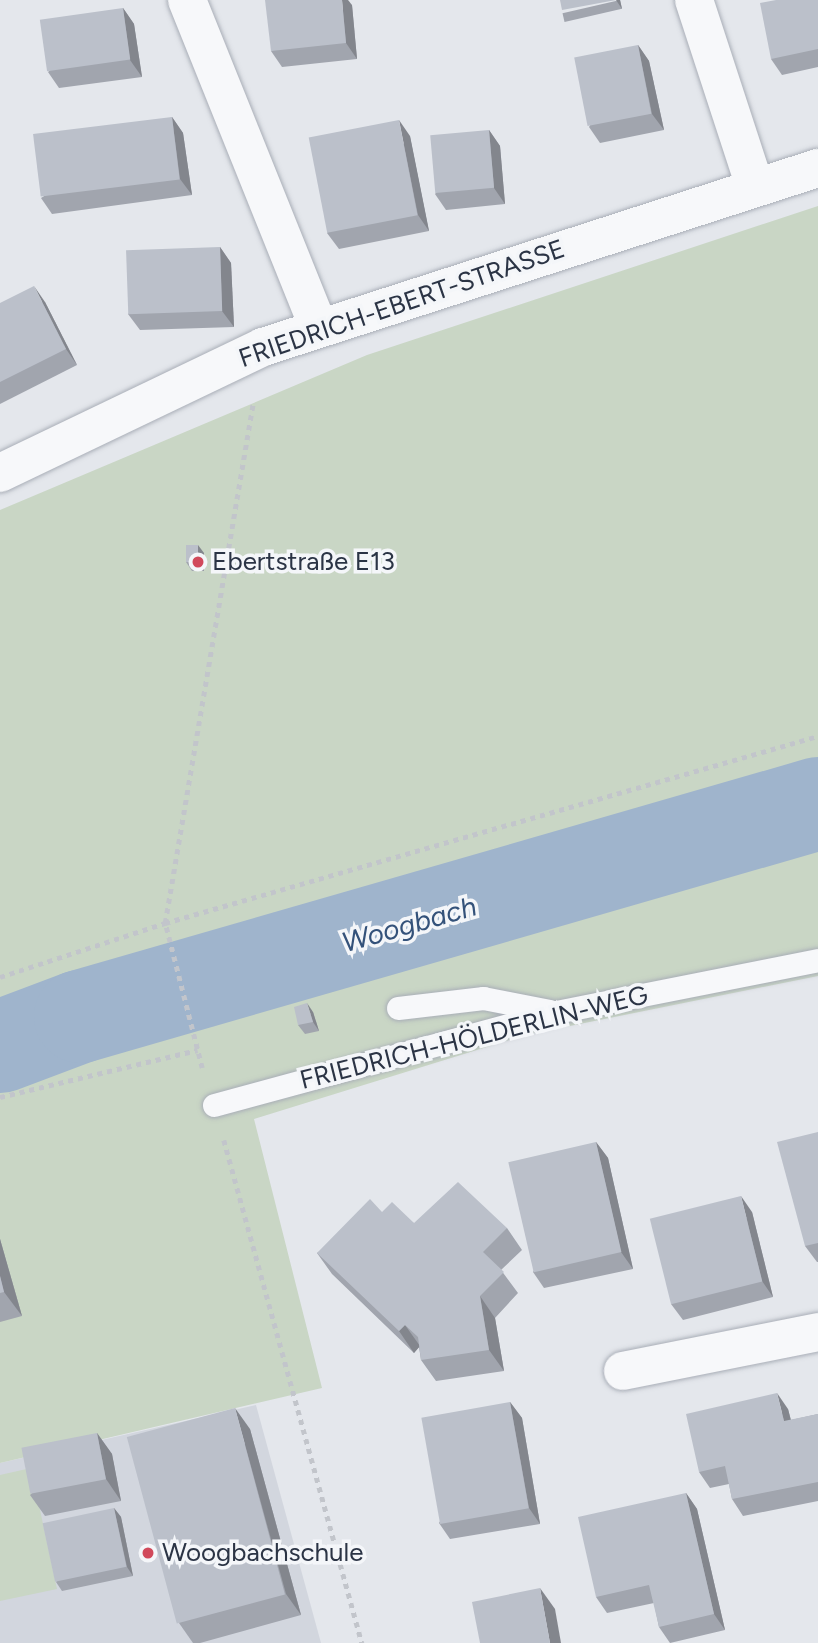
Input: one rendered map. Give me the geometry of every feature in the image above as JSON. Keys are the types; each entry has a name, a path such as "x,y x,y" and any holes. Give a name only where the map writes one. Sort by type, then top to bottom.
{"street":[{"path":"187,0 318,326"},
{"path":"694,0 755,187"},
{"name":"FRIEDRICH-EBERT-STRASSE","path":"0,473 263,347 318,326 818,168"},
{"path":"622,1371 818,1332"}],"lane":[{"name":"FRIEDRICH-HÖLDERLIN-WEG","path":"214,1105 556,1012 818,960"},
{"path":"398,1009 483,998 556,1012"}],"path":[{"path":"263,347 165,923 197,1050 362,1643"},
{"path":"0,977 165,923 818,736"},
{"path":"0,1097 197,1050"}],"shaded area":[{"name":"Woogbachschule","path":"256,1405 321,1643 0,1643 0,1463"}],"green space":[{"path":"818,206 818,976 525,1035 254,1119 322,1388 0,1463 0,510 367,355"},
{"path":"31,1468 57,1589 0,1601 0,1475"}],"building":[{"path":"265,0 342,0 346,43 271,51"},
{"path":"560,0 616,0 562,10"},
{"path":"776,0 818,0 818,49 771,59 760,3"},
{"path":"123,8 130,59 47,71 40,20"},
{"path":"638,45 651,114 588,126 574,57"},
{"path":"172,117 180,180 41,197 33,134"},
{"path":"399,120 418,215 327,233 309,138"},
{"path":"489,130 494,188 435,193 430,135"},
{"path":"220,247 222,311 128,314 126,250"},
{"path":"34,286 66,349 0,382 0,303"},
{"path":"186,545 198,545 198,562 186,562"},
{"path":"307,1003 313,1022 298,1025 294,1007"},
{"path":"818,1132 818,1243 805,1246 777,1142"},
{"path":"596,1142 621,1252 534,1272 508,1162"},
{"path":"458,1182 507,1228 483,1252 504,1272 480,1296 489,1350 421,1360 418,1337 405,1325 399,1331 317,1253 370,1199 382,1212 392,1202 414,1223"},
{"path":"741,1196 762,1281 671,1304 650,1219"},
{"path":"0,1276 4,1292 0,1293"},
{"path":"777,1393 784,1421 818,1414 818,1482 732,1499 725,1466 699,1472 686,1414"},
{"path":"510,1402 529,1508 440,1524 421,1418"},
{"path":"235,1408 285,1594 177,1623 127,1437"},
{"path":"97,1433 106,1479 30,1494 21,1448"},
{"path":"686,1493 714,1614 659,1627 649,1585 596,1597 578,1517"},
{"path":"114,1508 126,1567 55,1582 43,1523"},
{"path":"540,1588 550,1643 480,1643 472,1602"}],"waterway":[{"name":"Woogbach","path":"0,1046 80,1016 818,803"},
{"path":"327,982 340,945"}],"place":[{"name":"Ebertstraße E13","path":"198,562"},
{"name":"Woogbachschule","path":"148,1553"}]}
